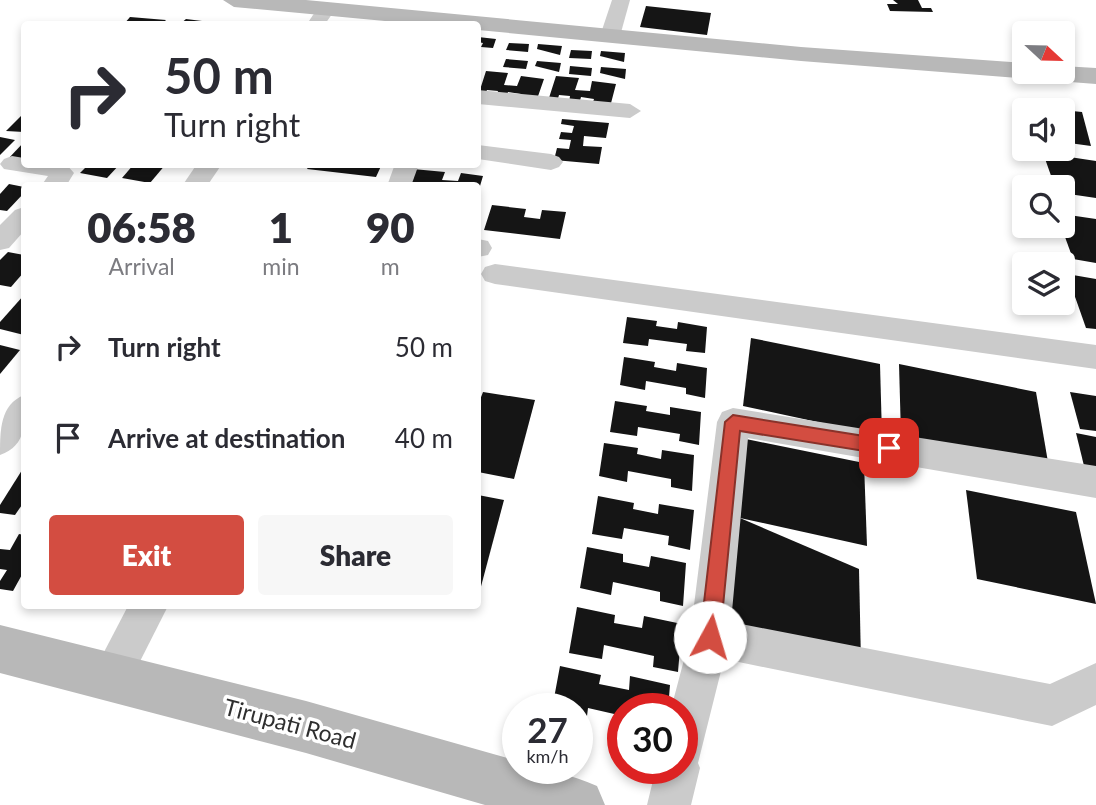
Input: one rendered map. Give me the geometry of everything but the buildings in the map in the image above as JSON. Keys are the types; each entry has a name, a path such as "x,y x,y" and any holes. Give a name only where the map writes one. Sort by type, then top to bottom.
{"street":[{"path":"234,0 436,21"},
{"path":"610,36 621,0"},
{"path":"481,25 1012,70"},
{"path":"1075,75 1096,76"},
{"path":"481,97 630,111"},
{"path":"481,152 551,162"},
{"path":"12,164 21,165"},
{"path":"47,168 62,173 56,182"},
{"path":"0,241 21,219"},
{"path":"495,274 1096,357"},
{"path":"0,442 21,413"},
{"path":"696,693 710,637 733,422 1096,482"},
{"path":"111,677 147,609"},
{"path":"710,637 1052,705 1096,683"},
{"name":"Tirupati Road","path":"0,649 306,727 578,805"},
{"path":"669,805 674,784"}],"route":[{"path":"710,637 733,422 889,448"}]}
